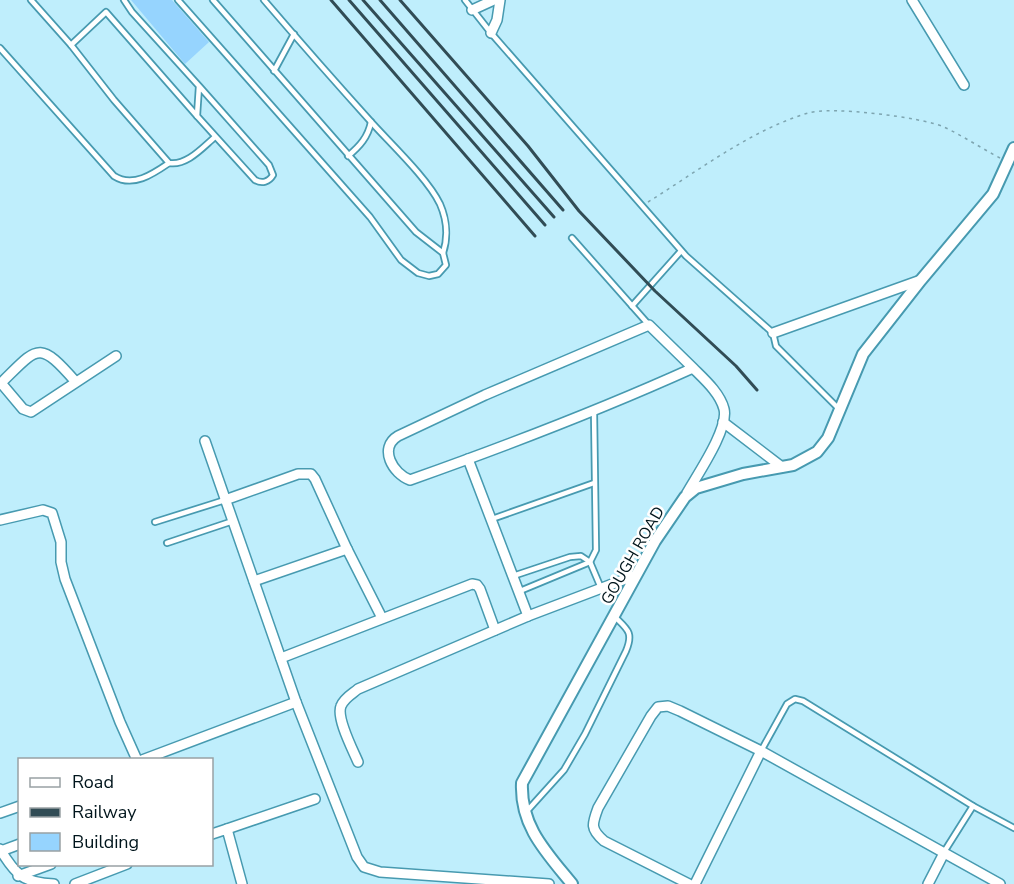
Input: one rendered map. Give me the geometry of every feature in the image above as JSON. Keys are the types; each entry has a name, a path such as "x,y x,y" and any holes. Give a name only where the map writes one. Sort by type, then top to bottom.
{"street":[{"path":"472,10 494,0"},
{"path":"491,33 500,0"},
{"path":"912,0 964,85"},
{"name":"GOUGH ROAD","path":"572,884 532,830 521,800 522,783 655,541 685,497 696,488 734,477 793,465 817,452 828,438 863,354 993,194 1014,148"},
{"path":"773,333 921,280"},
{"path":"685,497 715,442 723,422 723,406 717,395 693,368 649,325 485,395 392,439 388,445 395,471 399,476 410,480 520,441 693,368"},
{"path":"75,381 55,358 47,353 38,352 30,355 1,383 23,409 31,412 75,381 117,356"},
{"path":"723,422 782,467"},
{"path":"205,441 296,702 357,856 364,867 380,872 549,884"},
{"path":"468,459 528,616"},
{"path":"225,500 298,474 310,474 315,479 382,618"},
{"path":"0,520 43,510 52,513 61,542 61,562 65,579 120,722 137,758"},
{"path":"254,581 347,549"},
{"path":"358,762 340,716 340,707 345,698 358,689 528,616 636,575"},
{"path":"281,658 467,586 477,585 480,589 495,630"},
{"path":"145,758 296,702"},
{"path":"689,884 604,841 593,829 593,821 598,808 658,707 668,706 680,711 761,751 944,852 989,881 1000,884"},
{"path":"695,884 761,751"},
{"path":"213,834 315,799"},
{"path":"0,813 18,807"},
{"path":"227,828 242,884"},
{"path":"18,845 0,850 18,876 28,881 54,884"},
{"path":"928,884 944,852"},
{"path":"18,876 46,866"},
{"path":"77,884 111,867"}],"lane":[{"path":"31,0 169,163"},
{"path":"70,45 106,12 255,180 262,182 271,178 273,173 269,165 132,12 124,0"},
{"path":"178,0 370,217 401,260 418,273 433,276 444,270 446,265 443,253 447,240 441,206 409,164 264,0"},
{"path":"213,0 416,232 443,253"},
{"path":"465,0 491,33 681,251 773,333 776,346 840,410"},
{"path":"274,71 294,34"},
{"path":"0,48 114,176 124,180 144,178 169,163 183,162 215,136"},
{"path":"197,116 199,86"},
{"path":"348,156 363,142 371,122"},
{"path":"572,238 649,325"},
{"path":"632,306 681,251"},
{"path":"519,592 590,562 596,550 594,411"},
{"path":"491,519 594,483"},
{"path":"155,522 225,500"},
{"path":"167,543 233,521"},
{"path":"513,576 575,555 590,562 600,588"},
{"path":"525,813 564,771 626,651 630,632 614,616"},
{"path":"761,751 787,704 795,699 803,701 973,806 1014,828"},
{"path":"944,852 973,806"}],"path":[{"path":"642,205 762,131 810,112 845,111 897,117 942,126 1007,162"}],"building":[{"path":"131,0 172,0 209,42 185,64"}],"railway":[{"path":"331,0 535,236"},
{"path":"349,0 545,225"},
{"path":"363,0 554,217"},
{"path":"380,0 563,210"},
{"path":"400,0 528,146 579,211 655,291 736,366 757,390"}]}
